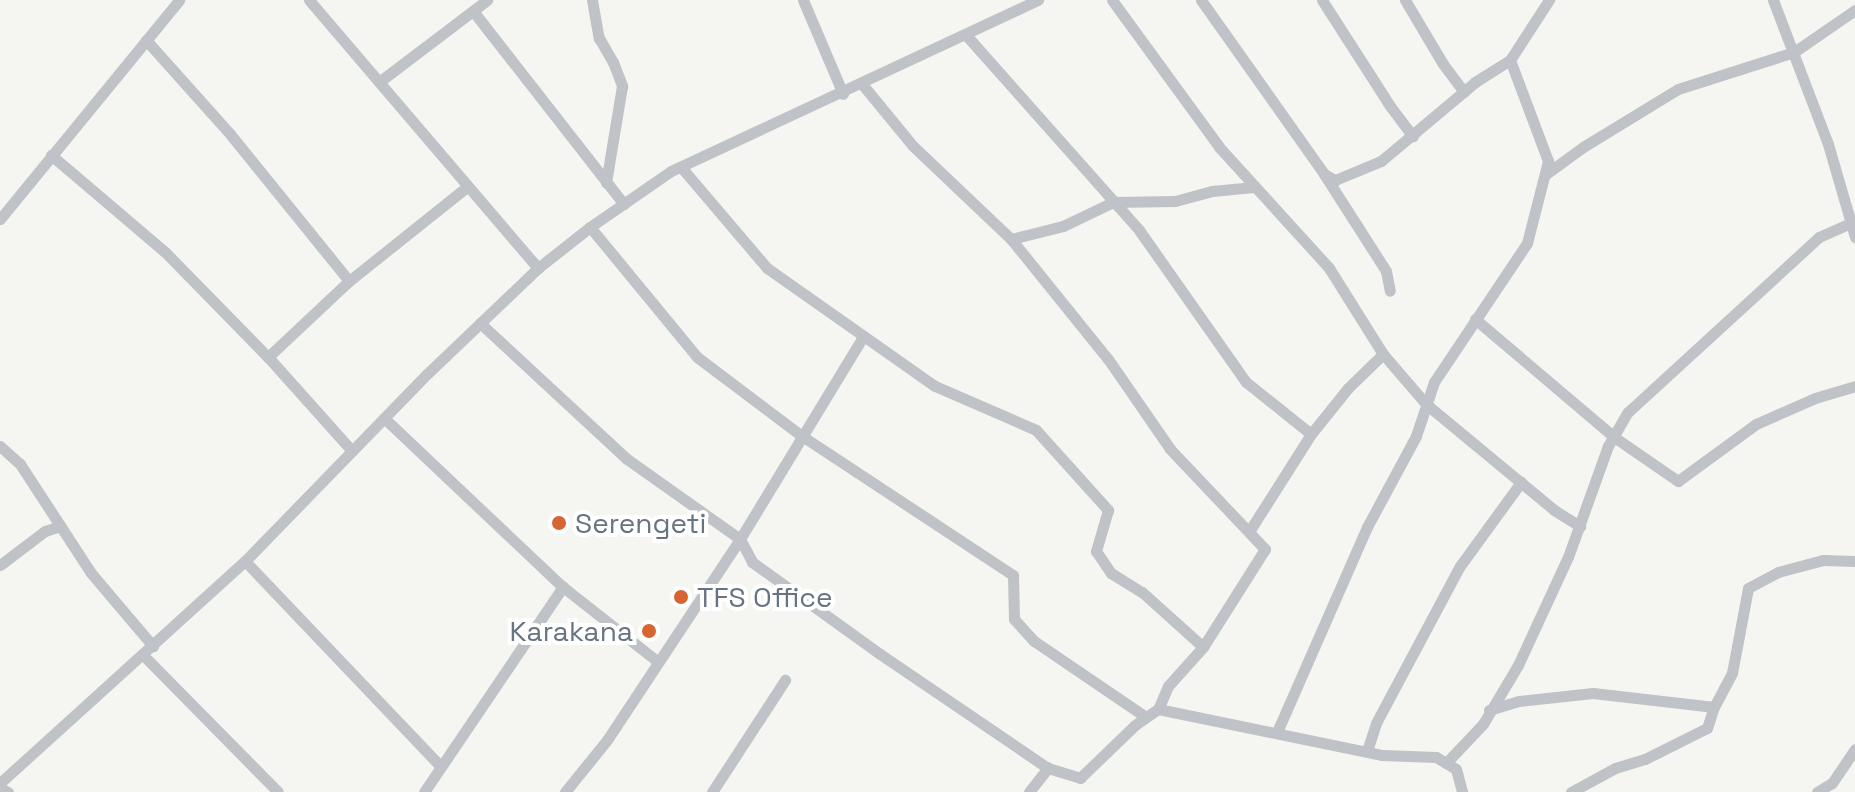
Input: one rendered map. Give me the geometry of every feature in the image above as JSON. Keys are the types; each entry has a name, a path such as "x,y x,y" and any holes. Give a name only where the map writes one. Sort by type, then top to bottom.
{"street":[{"path":"0,219 179,0"},
{"path":"309,0 538,268"},
{"path":"379,82 487,0"},
{"path":"592,0 599,38 622,86 622,103 610,144 606,183"},
{"path":"803,0 843,94"},
{"path":"8,792 0,786 245,561 384,418 538,268 590,227 681,167 843,94 1038,0"},
{"path":"1112,0 1219,147 1329,268 1383,354 1426,404 1580,526"},
{"path":"1201,0 1324,174 1386,271 1390,291"},
{"path":"1322,0 1390,106 1413,136"},
{"path":"1405,0 1443,64 1464,92"},
{"path":"1324,174 1335,180 1357,174 1381,161 1464,92 1510,60 1549,0"},
{"path":"1773,0 1828,144 1855,237"},
{"path":"1546,174 1583,147 1686,85 1794,52 1855,10"},
{"path":"473,11 624,204"},
{"path":"966,35 1113,202 1200,313 1246,382 1311,434"},
{"path":"146,40 230,134 349,281"},
{"path":"1277,732 1367,527 1416,436 1434,382 1527,243 1548,161 1543,140 1510,60"},
{"path":"480,323 627,459 740,539 752,562 1048,768 1080,778 1158,709 1168,686 1203,647 1265,549 1170,449 1108,359 1011,239 913,146 862,84"},
{"path":"51,155 165,252 268,357 352,451"},
{"path":"681,167 767,268 935,386 1036,430 1108,510 1096,551 1111,573 1142,592 1203,647"},
{"path":"268,357 349,281 468,186"},
{"path":"1011,239 1063,226 1113,202 1175,201 1212,191 1254,187"},
{"path":"1446,763 1483,724 1545,612 1614,437 1628,412 1819,237 1850,223"},
{"path":"590,227 697,357 802,436 1013,575 1014,619 1034,641 1146,717"},
{"path":"1475,319 1614,437 1678,481 1756,424 1815,398 1855,386"},
{"path":"565,792 607,740 740,539 863,337"},
{"path":"1250,530 1311,434 1348,388 1383,354"},
{"path":"384,418 563,587 657,661"},
{"path":"0,446 20,464 91,573 153,646"},
{"path":"1367,751 1376,723 1460,566 1521,482"},
{"path":"0,565 45,531 60,526"},
{"path":"1571,792 1615,768 1645,759 1707,728 1732,673 1748,588 1778,572 1823,560 1855,561"},
{"path":"245,561 441,767"},
{"path":"424,792 563,587"},
{"path":"143,655 278,792"},
{"path":"712,792 785,680"},
{"path":"1489,710 1519,701 1593,693 1714,707"},
{"path":"1158,709 1367,751 1436,757 1456,769 1462,792"},
{"path":"1817,792 1832,783 1855,749"},
{"path":"1029,792 1048,768"},
{"path":"259,792 268,782"}],"place":[{"name":"Serengeti","path":"559,523"},
{"name":"TFS Office","path":"681,597"},
{"name":"Karakana","path":"649,631"}]}
